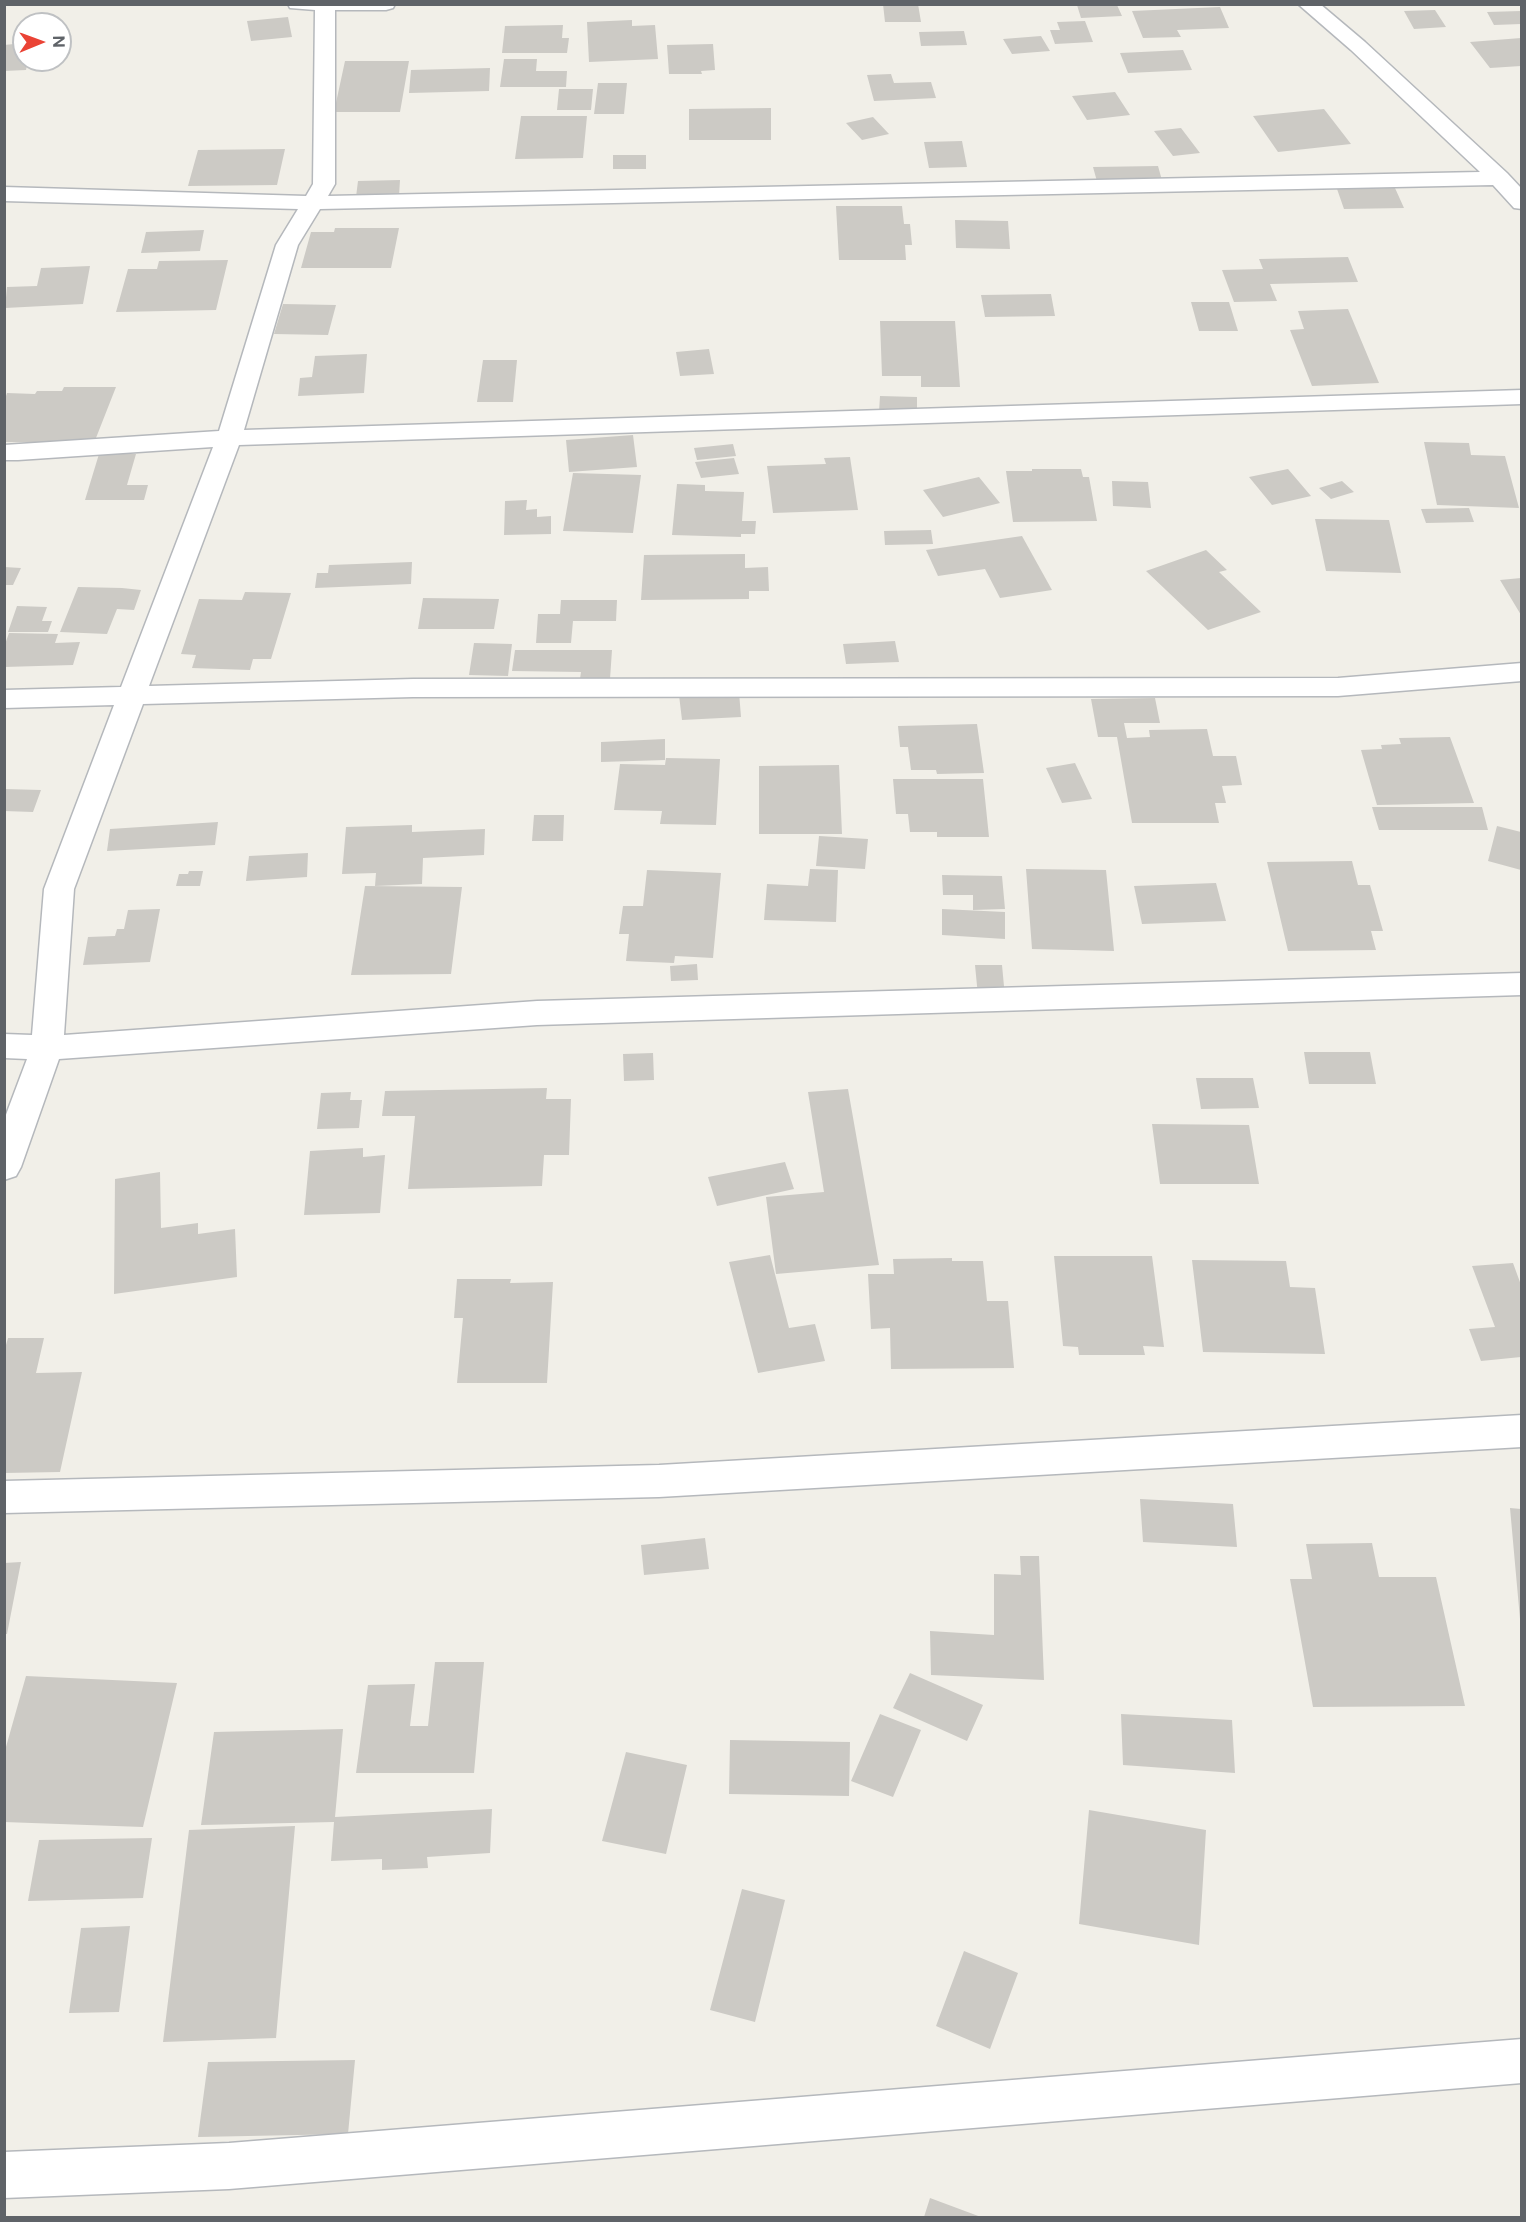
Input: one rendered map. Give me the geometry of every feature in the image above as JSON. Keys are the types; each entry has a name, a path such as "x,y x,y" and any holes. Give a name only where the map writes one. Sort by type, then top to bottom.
{"street":[{"path":"297,4 386,4"},
{"path":"1307,4 1358,46 1499,178 1521,203"},
{"path":"4,1167 47,1048 59,889 229,438 287,245 324,184 323,85 326,5"},
{"path":"4,194 312,203 1499,178"},
{"path":"4,452 18,453 229,438 1521,397"},
{"path":"4,699 412,688 1338,687 1521,672"},
{"path":"4,1046 47,1048 537,1013 1521,984"},
{"path":"4,1497 659,1481 1521,1431"},
{"path":"4,2175 229,2166 1521,2061"}],"building":[{"path":"883,4 918,4 921,22 885,22"},
{"path":"1077,5 1117,5 1122,16 1081,18"},
{"path":"1220,7 1229,28 1177,30 1181,37 1143,38 1132,11"},
{"path":"1435,10 1446,27 1414,29 1404,11"},
{"path":"1521,11 1521,24 1494,25 1487,12"},
{"path":"288,17 292,37 251,41 247,21"},
{"path":"632,20 632,26 655,25 658,59 589,62 587,22"},
{"path":"1085,21 1093,42 1055,44 1050,30 1060,30 1057,22"},
{"path":"563,25 562,38 569,38 567,53 502,53 505,26"},
{"path":"964,31 967,45 921,46 919,32"},
{"path":"1041,36 1050,51 1012,54 1003,39"},
{"path":"1521,38 1521,66 1490,68 1470,42"},
{"path":"12,44 12,71 4,71 4,45"},
{"path":"713,44 715,70 701,71 702,74 669,74 667,45"},
{"path":"1183,50 1192,70 1128,73 1120,53"},
{"path":"504,59 537,59 536,71 567,71 566,87 500,87"},
{"path":"345,61 409,61 400,112 334,112"},
{"path":"490,68 489,91 409,93 411,70"},
{"path":"891,74 894,83 931,82 936,98 874,101 867,75"},
{"path":"598,83 627,83 624,114 594,114"},
{"path":"559,89 593,89 591,110 557,110"},
{"path":"1115,92 1130,115 1087,120 1072,96"},
{"path":"771,108 771,140 689,140 689,109"},
{"path":"1324,109 1351,144 1278,152 1253,116"},
{"path":"521,116 587,116 583,158 515,159"},
{"path":"873,117 889,134 862,140 846,123"},
{"path":"1181,128 1200,153 1173,156 1154,131"},
{"path":"962,141 967,167 929,168 924,142"},
{"path":"285,149 277,185 188,186 198,150"},
{"path":"613,155 646,155 646,169 613,169"},
{"path":"1158,166 1163,184 1098,185 1093,167"},
{"path":"400,180 399,196 356,197 358,181"},
{"path":"1395,188 1404,208 1344,209 1337,189"},
{"path":"836,206 902,206 904,224 910,224 912,245 905,245 906,260 839,260"},
{"path":"955,220 1008,221 1010,249 956,248"},
{"path":"335,228 399,228 391,268 301,268 311,232 334,232"},
{"path":"204,230 200,251 141,253 146,232"},
{"path":"1348,257 1358,282 1270,284 1277,301 1234,302 1222,270 1263,269 1259,259"},
{"path":"228,260 216,310 116,312 128,269 157,269 159,261"},
{"path":"90,266 83,304 5,308 7,287 37,286 41,268"},
{"path":"1051,294 1055,316 985,317 981,295"},
{"path":"1191,302 1229,302 1238,331 1199,331"},
{"path":"283,304 336,305 328,335 274,334"},
{"path":"1348,309 1379,383 1312,386 1290,330 1304,329 1298,311"},
{"path":"880,321 955,321 960,387 921,387 921,376 882,376"},
{"path":"709,349 714,374 680,376 676,352"},
{"path":"367,354 364,393 298,396 300,378 312,377 315,356"},
{"path":"483,360 517,360 513,402 477,402"},
{"path":"64,387 116,387 94,443 5,442 7,393 35,394 37,391 62,391"},
{"path":"880,396 917,397 917,413 879,412"},
{"path":"633,435 637,467 569,472 566,440"},
{"path":"1424,442 1469,443 1471,455 1505,456 1519,508 1437,505"},
{"path":"733,444 736,456 697,460 694,448"},
{"path":"99,454 136,454 127,485 148,485 144,500 85,500"},
{"path":"850,457 858,510 773,513 767,466 826,464 824,458"},
{"path":"734,458 739,474 701,478 695,462"},
{"path":"1032,469 1081,469 1083,477 1089,477 1097,521 1013,522 1006,471 1032,471"},
{"path":"1288,469 1311,496 1272,505 1249,477"},
{"path":"573,473 641,475 633,533 563,531"},
{"path":"979,477 1000,503 943,517 923,490"},
{"path":"1112,481 1148,482 1151,508 1113,506"},
{"path":"1342,481 1354,492 1331,499 1319,488"},
{"path":"677,484 705,485 705,491 744,492 742,521 756,521 755,534 741,534 741,537 672,535"},
{"path":"527,500 526,510 537,509 537,517 551,516 551,534 504,535 505,501"},
{"path":"1469,508 1474,522 1426,523 1421,509"},
{"path":"1315,519 1389,520 1401,573 1326,571"},
{"path":"931,530 933,544 885,545 884,531"},
{"path":"1022,536 1052,590 1000,598 985,569 938,576 926,550"},
{"path":"1206,550 1227,570 1219,572 1261,612 1208,630 1146,571"},
{"path":"745,554 745,568 768,567 769,591 749,591 749,599 641,600 644,555"},
{"path":"412,562 411,584 315,588 317,573 328,573 329,565"},
{"path":"4,567 21,568 13,585 4,585"},
{"path":"1521,578 1521,615 1500,580"},
{"path":"78,587 141,590 134,610 117,609 107,634 60,632"},
{"path":"245,592 291,593 271,659 253,659 250,670 192,668 196,655 181,654 199,599 242,600"},
{"path":"423,598 499,599 494,629 418,629"},
{"path":"561,600 617,600 616,621 573,621 571,643 536,643 538,614 560,614"},
{"path":"17,606 47,607 42,621 52,621 48,632 8,632"},
{"path":"9,633 58,634 55,643 80,642 73,665 4,667 4,647"},
{"path":"895,641 899,662 846,664 843,644"},
{"path":"474,643 512,644 508,676 469,675"},
{"path":"515,650 612,650 610,679 580,679 581,672 512,671"},
{"path":"739,692 741,717 682,720 679,695"},
{"path":"1155,698 1160,723 1124,723 1127,738 1150,737 1149,730 1207,729 1213,756 1236,756 1242,785 1222,786 1226,803 1215,803 1219,823 1132,823 1117,737 1098,737 1091,699"},
{"path":"977,724 984,773 937,774 936,770 911,770 908,747 900,747 898,726"},
{"path":"1450,737 1474,803 1377,805 1361,750 1382,749 1381,745 1401,744 1399,738"},
{"path":"665,739 665,760 601,762 601,742"},
{"path":"666,758 720,759 716,825 660,824 662,811 614,810 620,764 665,765"},
{"path":"1075,763 1092,799 1062,803 1046,768"},
{"path":"839,765 842,834 759,834 759,766"},
{"path":"893,779 983,779 989,837 937,837 937,832 910,832 908,814 896,814"},
{"path":"4,789 41,790 33,812 4,811"},
{"path":"1372,807 1482,807 1488,830 1379,830"},
{"path":"534,815 564,815 563,841 532,841"},
{"path":"218,822 215,845 107,851 110,829"},
{"path":"412,825 412,832 485,829 484,855 423,858 422,884 375,886 376,873 342,874 346,827"},
{"path":"1497,826 1521,832 1521,870 1488,861"},
{"path":"819,836 868,839 865,869 816,866"},
{"path":"308,853 307,877 246,881 249,856"},
{"path":"1352,861 1358,885 1370,885 1383,931 1371,931 1376,950 1288,951 1267,862"},
{"path":"810,869 838,870 836,922 764,920 767,884 808,886"},
{"path":"1026,869 1106,870 1114,951 1032,949"},
{"path":"647,870 721,873 713,958 675,956 674,963 626,961 629,934 619,934 623,906 643,906"},
{"path":"189,871 203,871 200,886 176,886 179,874 188,874"},
{"path":"942,875 1002,876 1005,909 973,910 973,895 943,895"},
{"path":"1216,883 1226,921 1142,924 1134,886"},
{"path":"365,886 462,887 451,974 351,975"},
{"path":"160,909 150,962 83,965 88,937 115,936 117,929 124,929 128,910"},
{"path":"942,909 1005,912 1005,939 942,935"},
{"path":"697,964 698,980 671,981 670,966"},
{"path":"975,965 1002,965 1005,997 978,996"},
{"path":"1304,1052 1370,1052 1376,1084 1309,1084"},
{"path":"653,1053 654,1080 624,1081 623,1054"},
{"path":"1196,1078 1253,1078 1259,1108 1201,1109"},
{"path":"547,1088 546,1099 571,1099 569,1155 544,1155 542,1186 408,1189 415,1116 382,1116 385,1091"},
{"path":"848,1089 879,1265 776,1274 766,1197 824,1192 808,1092"},
{"path":"351,1092 350,1100 362,1100 359,1128 317,1129 321,1093"},
{"path":"1152,1124 1249,1125 1259,1184 1160,1184"},
{"path":"363,1148 363,1157 385,1155 380,1213 304,1215 310,1151"},
{"path":"785,1162 794,1189 717,1206 708,1177"},
{"path":"160,1172 161,1228 198,1223 198,1234 235,1229 237,1277 114,1294 115,1179"},
{"path":"770,1255 789,1328 815,1324 825,1361 758,1373 729,1262"},
{"path":"1054,1256 1152,1256 1164,1347 1143,1346 1145,1355 1079,1355 1078,1347 1063,1346"},
{"path":"952,1258 952,1261 983,1261 987,1301 1008,1301 1014,1368 891,1369 890,1328 871,1329 868,1274 894,1274 893,1259"},
{"path":"1192,1260 1286,1261 1290,1287 1315,1288 1325,1354 1203,1352"},
{"path":"1513,1263 1521,1285 1521,1357 1481,1361 1469,1329 1495,1327 1472,1266"},
{"path":"457,1279 511,1279 510,1283 553,1282 547,1383 457,1383 463,1318 454,1318"},
{"path":"8,1338 44,1338 36,1373 82,1372 60,1472 4,1473 4,1352"},
{"path":"1140,1499 1233,1504 1237,1547 1143,1542"},
{"path":"1510,1508 1521,1509 1521,1619 1520,1619"},
{"path":"705,1538 709,1569 644,1575 641,1545"},
{"path":"1372,1543 1379,1577 1436,1577 1465,1706 1313,1707 1290,1579 1312,1579 1306,1544"},
{"path":"1020,1556 1039,1556 1044,1680 931,1675 930,1631 994,1635 994,1574 1021,1575"},
{"path":"21,1562 7,1634 4,1634 4,1563"},
{"path":"435,1662 484,1662 474,1773 356,1773 368,1685 415,1684 410,1726 428,1726"},
{"path":"910,1673 983,1705 967,1741 893,1708"},
{"path":"26,1676 177,1683 143,1827 4,1822 4,1754"},
{"path":"880,1714 921,1730 893,1797 851,1781"},
{"path":"1121,1714 1232,1720 1235,1773 1123,1765"},
{"path":"343,1729 335,1817 492,1809 490,1853 427,1857 428,1868 382,1870 382,1859 331,1861 334,1822 201,1825 214,1732"},
{"path":"730,1740 850,1742 849,1796 729,1794"},
{"path":"626,1752 687,1765 666,1854 602,1841"},
{"path":"1089,1810 1206,1830 1199,1945 1079,1924"},
{"path":"295,1826 276,2038 163,2042 189,1830"},
{"path":"152,1838 143,1898 28,1901 39,1840"},
{"path":"742,1889 785,1900 755,2022 710,2010"},
{"path":"130,1926 119,2012 69,2013 81,1928"},
{"path":"964,1951 1018,1973 990,2049 936,2026"},
{"path":"355,2060 348,2134 198,2137 208,2062"},
{"path":"930,2198 981,2217 924,2217"}]}
